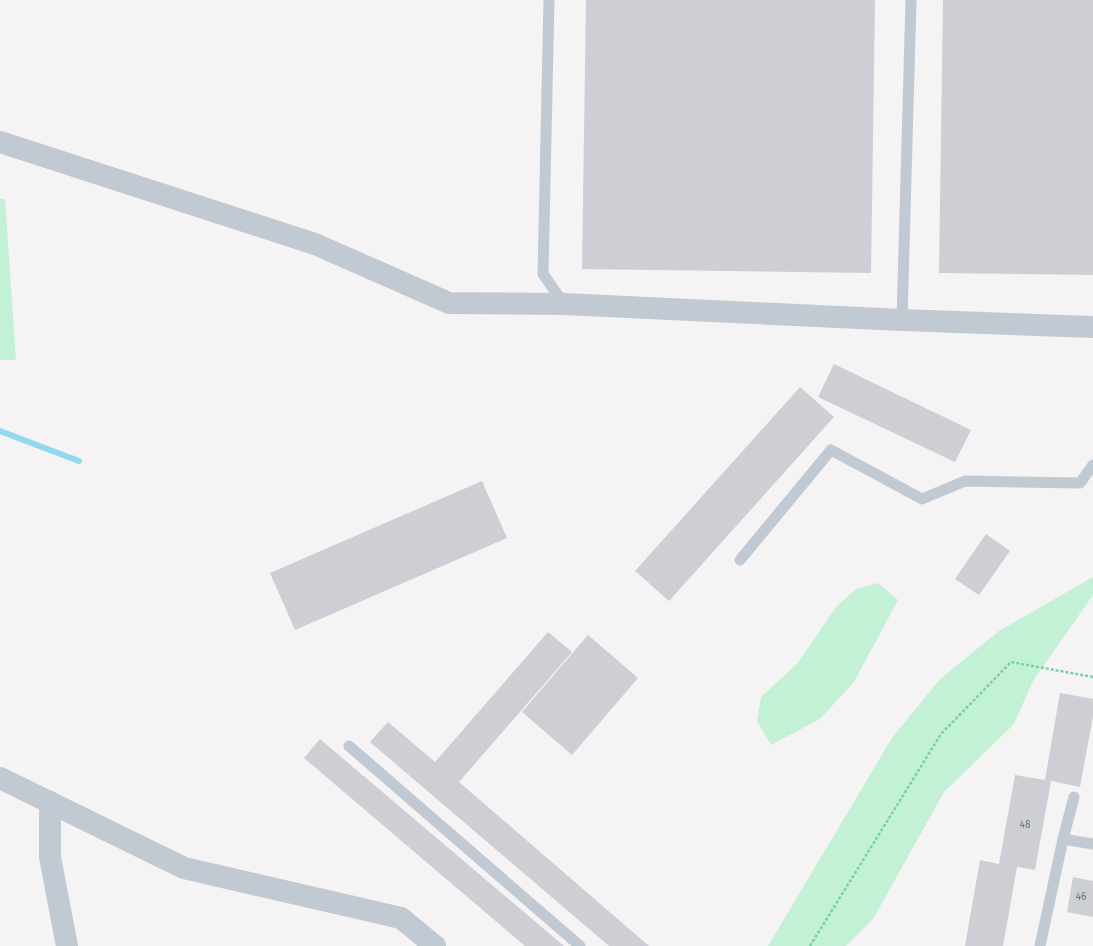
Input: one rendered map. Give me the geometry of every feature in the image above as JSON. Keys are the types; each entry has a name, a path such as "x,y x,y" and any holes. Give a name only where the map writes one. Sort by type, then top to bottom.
{"street":[{"path":"0,142 315,244 449,303 564,304 902,320 1093,327"},
{"path":"0,778 184,868 401,918 435,946"},
{"path":"50,802 50,857 67,946"}],"lane":[{"path":"549,0 543,274 564,304"},
{"path":"902,320 911,0"},
{"path":"740,560 831,450 922,499 965,481 1080,483 1093,465"},
{"path":"349,746 580,946"},
{"path":"1040,946 1063,839 1074,797"},
{"path":"1063,839 1093,844"}],"path":[{"path":"810,946 941,734 1011,662 1093,677"}],"green space":[{"path":"0,199 5,199 16,360 0,360"},
{"path":"1093,577 1093,595 1033,681 1014,724 944,792 873,919 846,946 768,946 892,738 940,679 999,631"},
{"path":"878,583 898,600 854,682 820,719 771,745 757,721 761,697 797,664 837,606 856,589"}],"building":[{"path":"586,0 875,0 871,273 582,269"},
{"path":"943,0 1093,0 1093,275 939,273"},
{"path":"834,364 971,430 955,462 818,397"},
{"path":"800,387 834,417 669,601 635,571"},
{"path":"482,481 507,538 295,630 270,573"},
{"path":"986,534 1010,551 979,595 955,579"},
{"path":"548,632 572,652 459,782 649,946 609,946 370,742 388,722 435,762"},
{"path":"588,635 638,678 572,755 522,712"},
{"path":"1060,693 1093,699 1093,716 1080,787 1051,781 1035,870 1017,867 1003,946 965,946 980,860 999,864 1015,775 1045,780"},
{"path":"320,739 564,946 525,946 304,758"},
{"path":"1073,877 1093,881 1093,917 1067,912"}],"waterway":[{"path":"0,431 79,461"}]}
